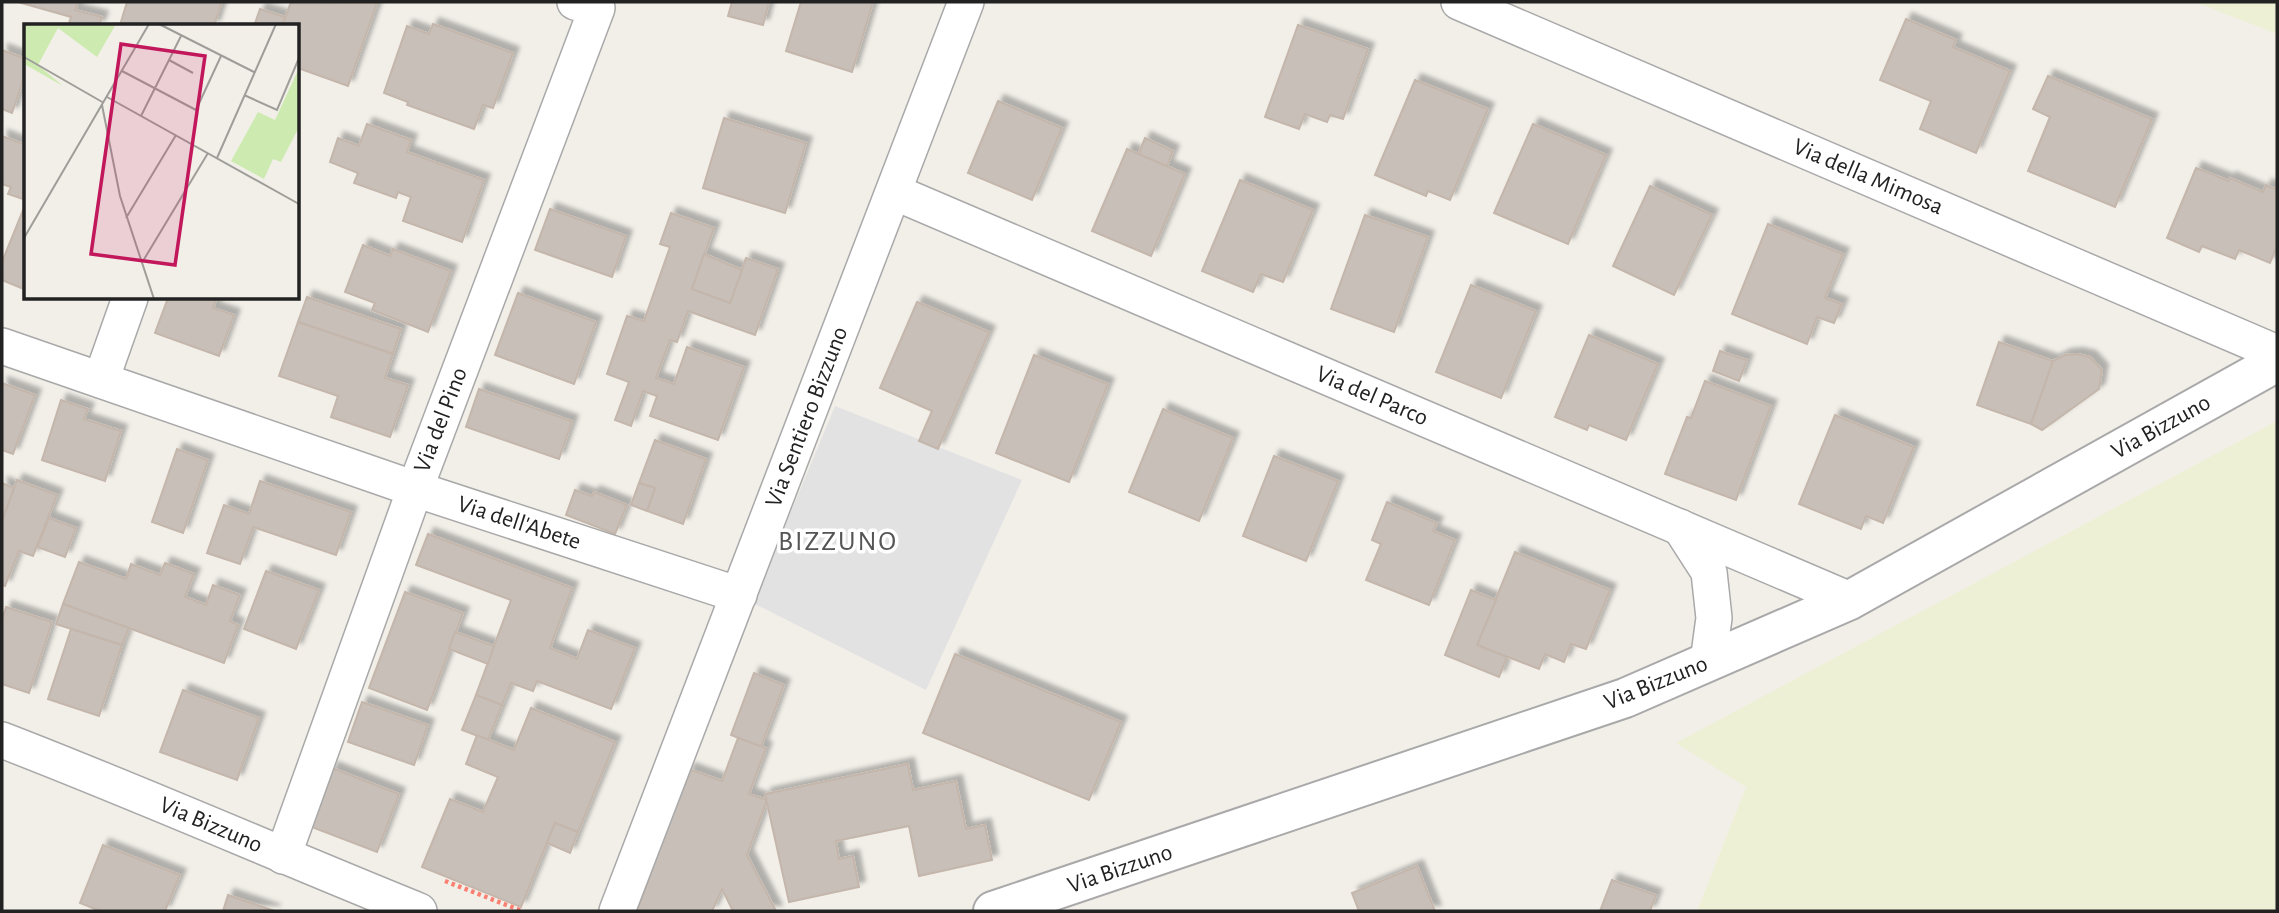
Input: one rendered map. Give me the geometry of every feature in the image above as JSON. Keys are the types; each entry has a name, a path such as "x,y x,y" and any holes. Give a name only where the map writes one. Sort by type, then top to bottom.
{"street":[{"name":"Via del Pino","path":"283,856 415,489 597,8 575,2"},
{"name":"Via Sentiero Bizzuno","path":"617,911 966,2"},
{"name":"Via della Mimosa","path":"1459,2 2277,352"},
{"name":"Via del Parco","path":"894,192 1850,600"},
{"path":"101,380 130,299"},
{"name":"Via dell'Abete","path":"2,346 415,489 739,595"},
{"name":"Via Bizzuno","path":"993,911 1625,698 1850,600 2277,362"},
{"path":"1680,527 1709,572 1714,618 1708,662"},
{"name":"Via Bizzuno","path":"2,740 123,786 283,856 419,911"}],"green space":[{"path":"2195,2 2277,2 2277,34"},
{"path":"2277,421 2277,911 1697,911 1746,787 1676,743"}],"shaded area":[{"path":"835,406 1022,480 926,690 753,603"}],"building":[{"path":"18,2 78,2 75,10 102,17 100,24 69,24 71,17"},
{"path":"127,2 222,2 215,24 120,24"},
{"path":"291,2 377,3 348,86 299,68 299,24 283,24"},
{"path":"732,2 769,2 763,25 728,16"},
{"path":"801,2 873,2 852,72 786,51"},
{"path":"260,9 285,17 283,24 255,24"},
{"path":"1906,19 1956,40 1953,47 2010,71 1976,153 1920,129 1931,101 1880,80"},
{"path":"433,24 513,53 493,108 483,105 474,129 407,105 408,102 384,93 407,26 429,34"},
{"path":"1298,25 1368,49 1343,119 1330,115 1327,122 1305,114 1299,129 1265,117"},
{"path":"2,50 24,58 24,77 12,113 2,109"},
{"path":"2048,76 2152,119 2115,207 2028,171 2050,117 2033,109"},
{"path":"1415,80 1488,109 1450,200 1428,191 1426,196 1375,175"},
{"path":"998,101 1062,128 1032,200 968,173"},
{"path":"724,118 806,143 785,213 703,188"},
{"path":"367,124 411,140 407,152 484,180 462,242 403,221 411,197 398,192 396,198 354,183 358,173 330,162 338,138 359,146"},
{"path":"1533,124 1606,155 1568,244 1494,213"},
{"path":"2,136 24,144 24,199 8,194 11,187 2,184"},
{"path":"1145,138 1173,151 1167,166 1138,155"},
{"path":"1127,149 1185,174 1151,256 1092,231"},
{"path":"2196,168 2263,192 2266,185 2277,190 2277,246 2270,263 2239,250 2235,259 2202,246 2199,252 2167,238"},
{"path":"1240,180 1313,210 1283,282 1261,274 1253,292 1202,271"},
{"path":"1650,186 1712,215 1674,295 1613,266"},
{"path":"24,208 24,289 2,280 2,262"},
{"path":"550,209 626,236 612,277 535,250"},
{"path":"671,213 714,228 692,289 730,303 746,258 778,269 755,335 688,311 677,342 670,340 656,378 674,384 687,347 744,367 718,440 650,416 657,396 643,391 631,426 615,420 629,382 607,374 627,316 644,321 670,247 660,244"},
{"path":"1365,215 1428,237 1394,332 1331,309"},
{"path":"1768,224 1843,254 1825,298 1842,304 1834,323 1817,317 1807,344 1732,314"},
{"path":"363,245 390,256 393,249 451,271 428,332 372,310 375,303 345,292"},
{"path":"704,254 742,270 730,303 692,289"},
{"path":"1471,285 1536,311 1501,398 1436,372"},
{"path":"518,293 596,322 574,384 495,355"},
{"path":"307,297 401,329 393,354 298,322"},
{"path":"168,299 217,299 213,308 234,315 219,356 155,333"},
{"path":"917,302 989,332 938,449 919,441 932,411 880,388"},
{"path":"298,322 393,354 385,378 408,385 390,437 331,417 338,396 279,376"},
{"path":"1589,335 1658,364 1626,440 1589,425 1587,430 1555,417"},
{"path":"1999,342 2053,361 2031,424 1977,405"},
{"path":"1720,351 1747,360 1739,381 1713,371"},
{"path":"1034,355 1108,384 1069,482 996,453"},
{"path":"2065,355 2090,357 2102,370 2099,389 2042,430 2031,424 2053,361"},
{"path":"1705,381 1771,406 1736,500 1665,474 1687,417 1691,418"},
{"path":"2,383 35,395 13,454 2,450"},
{"path":"479,389 572,421 559,459 466,427"},
{"path":"61,400 88,409 84,419 121,431 105,481 42,460"},
{"path":"1163,409 1233,438 1199,521 1129,492"},
{"path":"1835,415 1914,447 1883,523 1866,516 1861,529 1799,504"},
{"path":"655,440 706,459 683,524 647,511 655,488 639,483"},
{"path":"177,449 208,460 183,533 152,522"},
{"path":"1274,456 1338,481 1306,561 1243,536"},
{"path":"17,480 57,495 33,556 19,551 5,586 2,585 2,521"},
{"path":"260,481 351,512 336,555 253,527 240,564 207,553 224,505 249,514"},
{"path":"2,483 14,488 2,521"},
{"path":"639,483 655,488 647,511 631,505"},
{"path":"575,490 592,496 594,492 627,505 615,534 566,515"},
{"path":"1387,502 1437,523 1433,531 1455,540 1429,605 1366,580 1381,544 1372,540"},
{"path":"49,518 76,528 65,557 37,547"},
{"path":"428,534 572,588 550,648 577,659 588,630 635,648 611,709 537,681 533,691 511,683 502,705 476,695 511,600 416,565"},
{"path":"1515,552 1610,590 1586,649 1571,644 1564,662 1545,654 1539,669 1477,645"},
{"path":"79,562 126,579 131,564 160,575 165,563 194,574 185,597 206,605 213,585 240,595 230,621 238,625 224,663 63,604"},
{"path":"266,571 319,590 296,649 244,629"},
{"path":"1471,590 1496,600 1477,645 1507,657 1499,677 1445,655"},
{"path":"405,592 463,613 427,710 369,688"},
{"path":"63,604 129,628 122,645 56,624"},
{"path":"6,607 52,622 29,693 2,684 2,620"},
{"path":"71,629 122,645 99,716 48,699"},
{"path":"455,632 494,646 488,664 449,649"},
{"path":"955,654 1121,722 1089,800 923,733"},
{"path":"754,673 784,685 761,747 731,735"},
{"path":"183,690 259,718 237,780 160,752"},
{"path":"476,695 502,705 488,740 462,730"},
{"path":"362,702 428,725 414,765 348,742"},
{"path":"531,708 615,742 578,832 555,823 521,907 422,867 450,799 483,812 498,777 466,764 477,735 514,750"},
{"path":"738,738 766,748 749,794 767,800 747,855 776,911 733,911 722,889 712,911 637,911 689,769 722,781"},
{"path":"908,764 913,790 956,781 966,829 985,825 992,860 919,876 909,826 836,841 839,859 853,856 859,887 789,902 765,794"},
{"path":"332,768 399,794 377,852 309,826"},
{"path":"555,823 578,832 570,853 547,843"},
{"path":"103,845 180,875 165,911 100,911 80,903"},
{"path":"1417,866 1435,911 1359,911 1352,893"},
{"path":"1612,880 1656,895 1650,911 1600,911"},
{"path":"228,895 275,911 223,911"}],"district":[{"name":"BIZZUNO","path":"838,542"}]}
